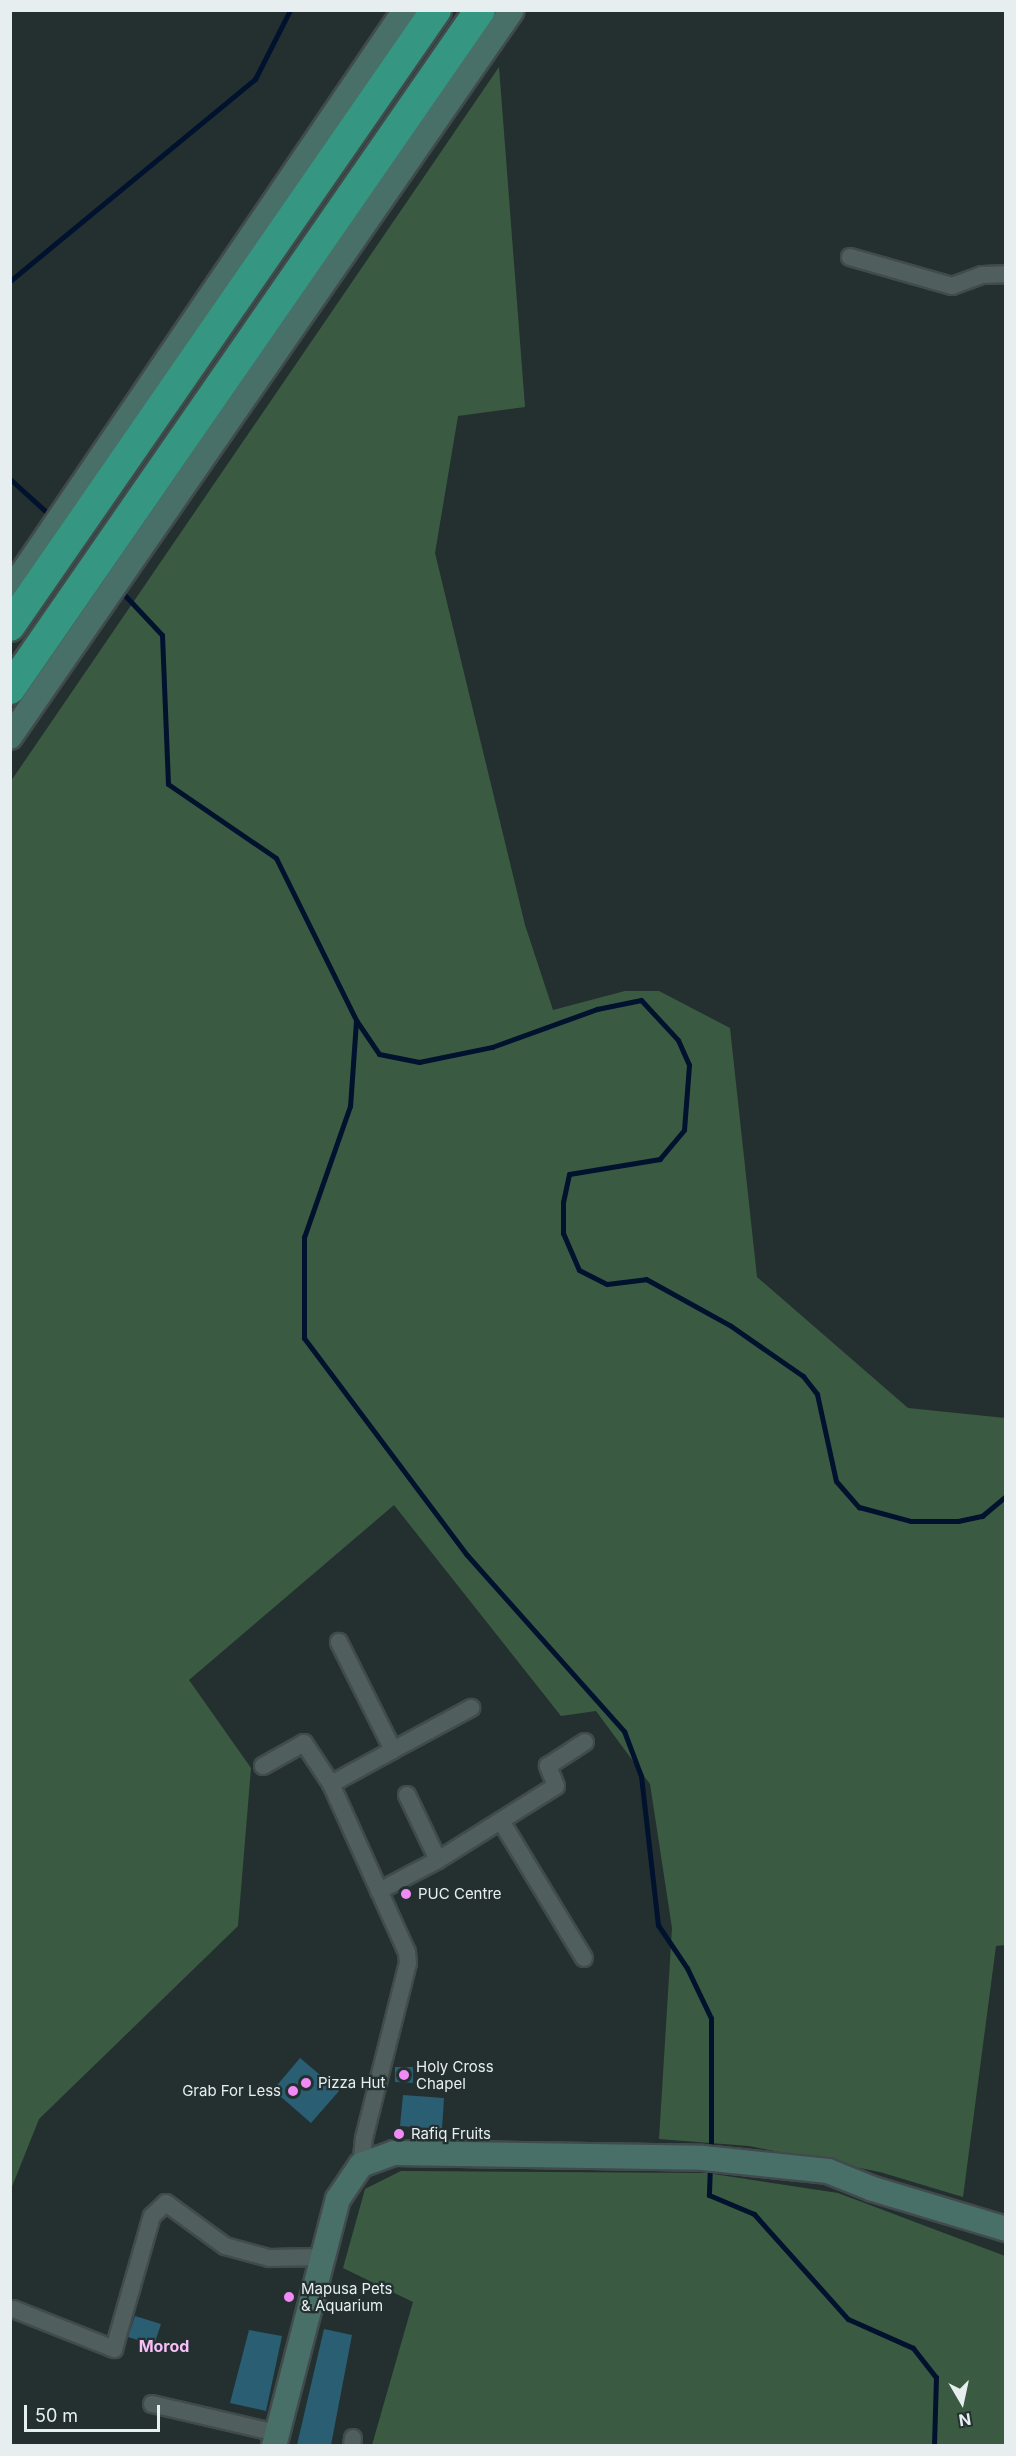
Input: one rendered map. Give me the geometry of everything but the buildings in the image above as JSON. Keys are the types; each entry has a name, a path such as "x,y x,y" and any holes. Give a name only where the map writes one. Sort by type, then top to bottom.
{"highway":[{"path":"10,626 436,10"},
{"path":"10,689 480,10"}],"street":[{"path":"10,591 405,10"},
{"path":"10,738 512,10"},
{"path":"850,257 952,286 982,275 1005,274"},
{"path":"339,1642 393,1750"},
{"path":"331,1784 471,1708"},
{"path":"379,1891 438,1860 556,1786 548,1766 585,1742"},
{"path":"152,2404 275,2439 338,2199 361,2165 364,2138 408,1963 379,1891 331,1784 304,1743 263,1766"},
{"path":"406,1795 438,1860"},
{"path":"501,1821 584,1958"},
{"path":"361,2165 394,2153 712,2158 828,2171 873,2189 1005,2229"},
{"path":"13,2309 114,2349 152,2217 166,2203 225,2246 269,2258 321,2257"}],"green space":[{"path":"499,67 525,407 458,416 435,553 525,925 553,1010 625,991 659,991 730,1028 757,1277 908,1408 1005,1418 1005,1945 996,1946 963,2197 880,2172 749,2146 659,2139 672,1928 650,1784 596,1711 561,1716 394,1505 189,1680 251,1768 238,1926 39,2119 11,2189 11,781"},
{"path":"401,2171 707,2173 838,2193 1005,2256 1005,2445 372,2445 413,2302 343,2268 365,2189"}],"waterway":[{"path":"10,281 255,79 290,10"},
{"path":"10,479 53,518"},
{"path":"119,589 162,635 168,784 276,858 356,1020 379,1054 419,1062 492,1047 597,1009 641,1000 678,1040 689,1065 684,1130 660,1159 569,1174 563,1202 563,1233 579,1270 607,1284 646,1279 731,1326 803,1376 817,1394 836,1481 859,1507 911,1521 958,1521 982,1516 1006,1496"},
{"path":"356,1021 350,1106 304,1237 304,1338 467,1555 624,1731 641,1776 658,1925 687,1968 711,2018 711,2152"},
{"path":"710,2164 709,2195 754,2214 848,2319 913,2348 936,2377 934,2446"}],"place":[{"name":"PUC Centre","path":"406,1894"},
{"name":"Holy Cross Chapel","path":"404,2075"},
{"name":"Pizza Hut","path":"306,2083"},
{"name":"Grab For Less","path":"293,2091"},
{"name":"Rafiq Fruits","path":"399,2134"},
{"name":"Mapusa Pets & Aquarium","path":"289,2297"}],"district":[{"name":"Morod","path":"164,2346"}]}
